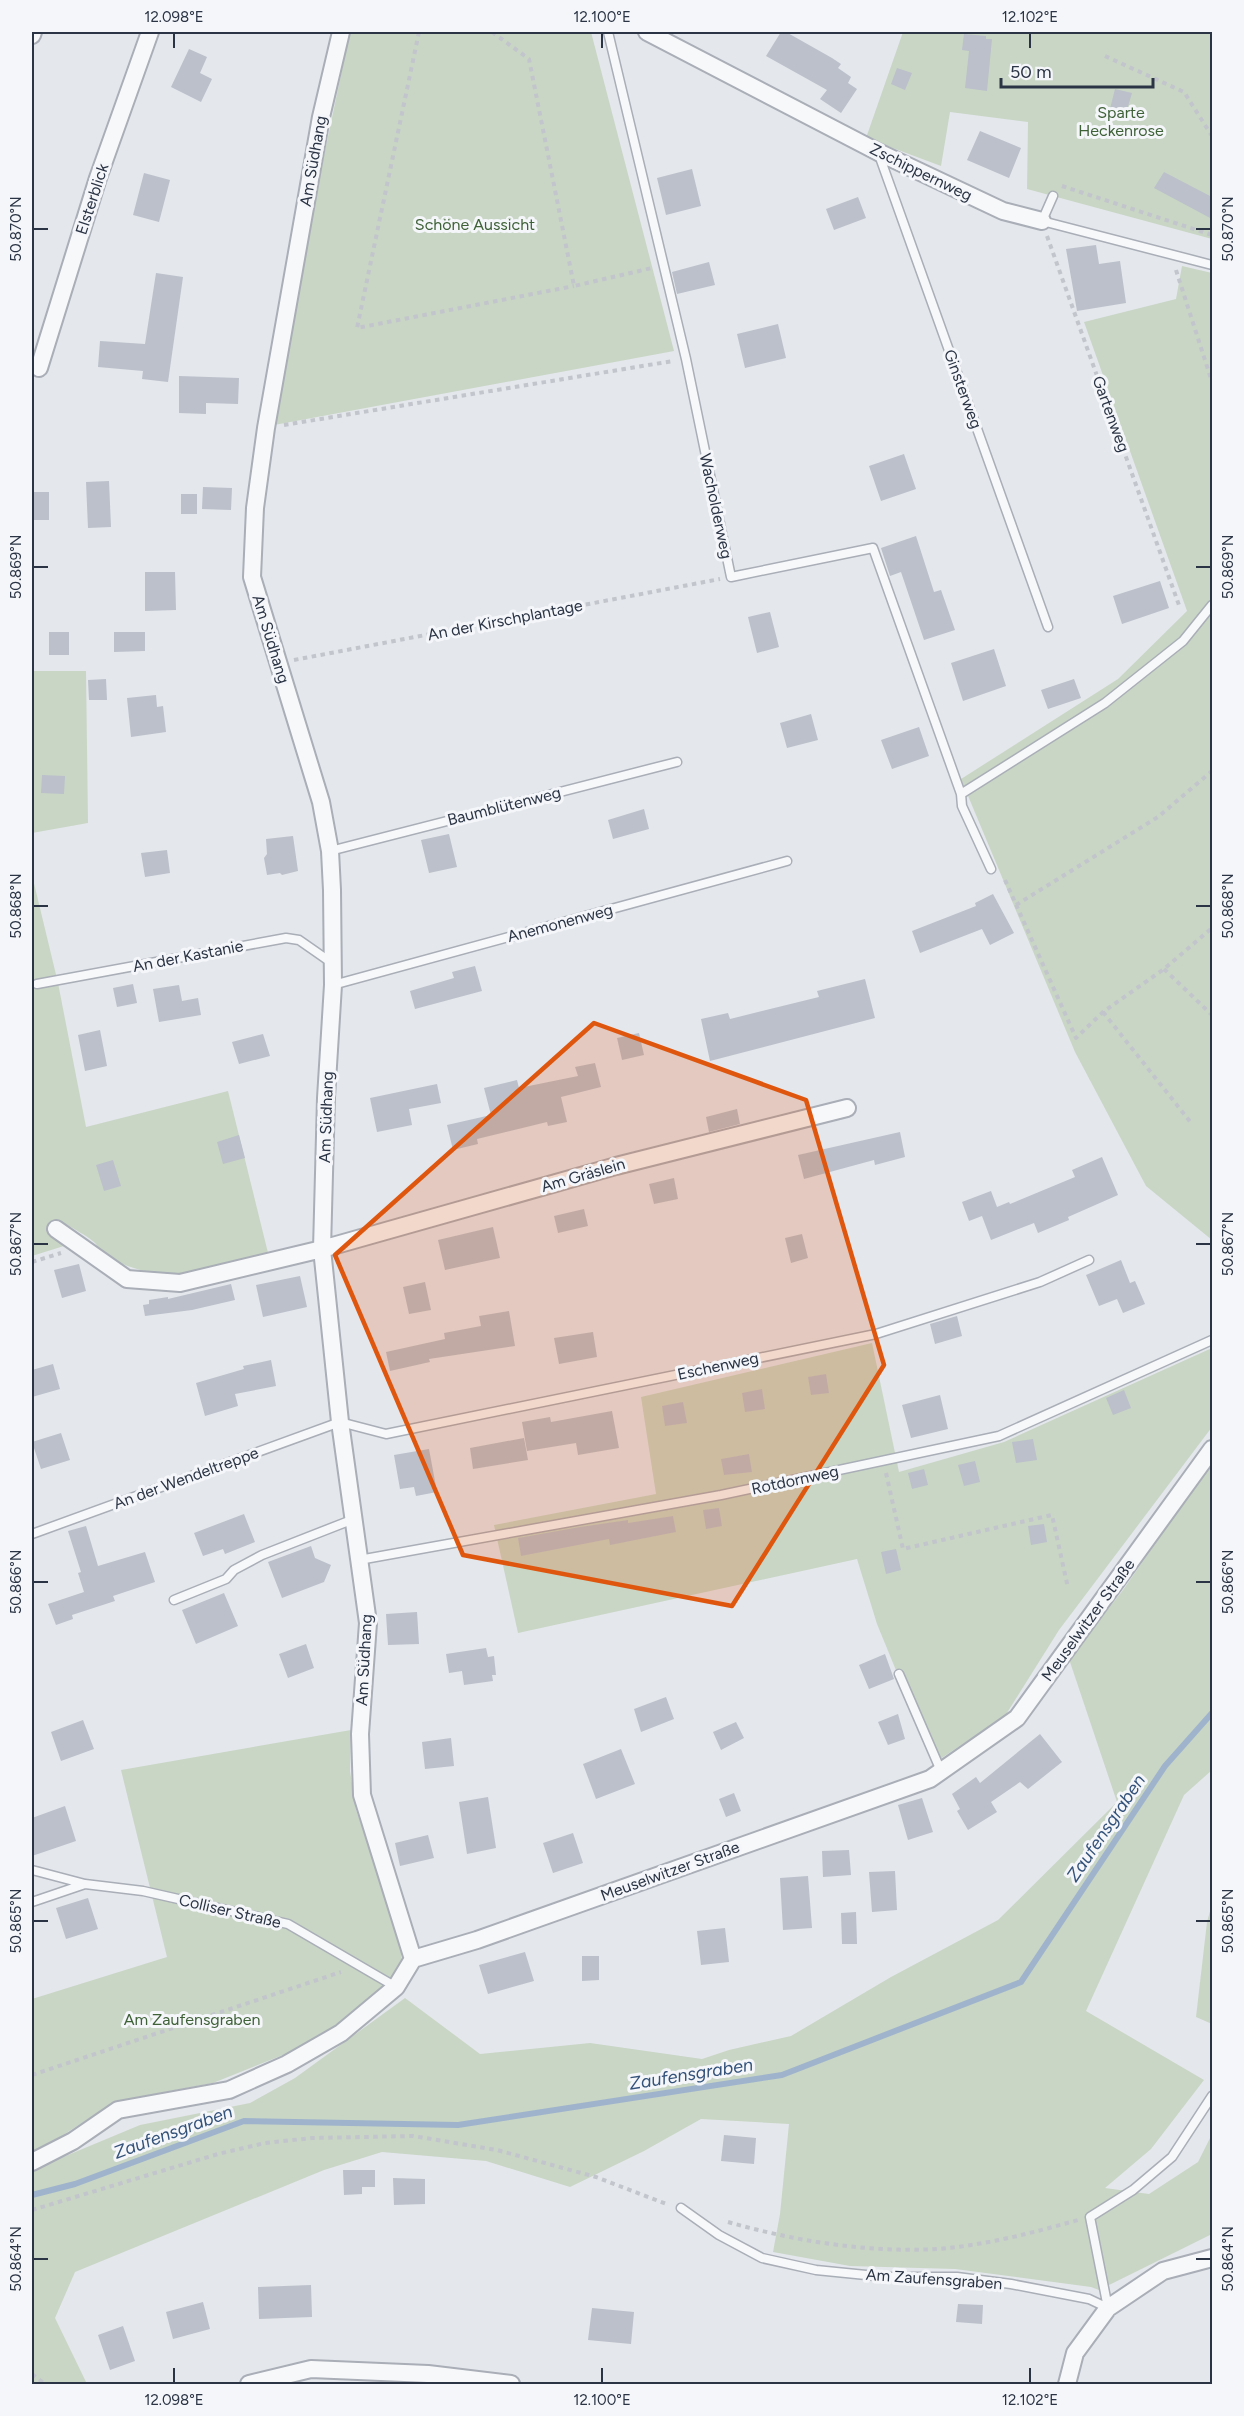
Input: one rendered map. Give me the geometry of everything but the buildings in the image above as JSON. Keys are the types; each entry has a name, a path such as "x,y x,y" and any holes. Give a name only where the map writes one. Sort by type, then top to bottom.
{"street":[{"name":"Elsterblick","path":"39,368 98,178 150,32"},
{"name":"Am Südhang","path":"341,32 321,117 266,428 255,508 252,577 321,802 330,851 333,890 333,985 326,1098 322,1249 340,1422 368,1623 360,1734 362,1795 413,1959"},
{"name":"Zschippernweg","path":"647,32 878,152 1003,211 1042,221"},
{"name":"Am Gräslein","path":"322,1249 616,1166 847,1108"},
{"path":"56,1228 127,1279 180,1283 322,1249"},
{"name":"Meuselwitzer Straße","path":"413,1959 477,1940 930,1779 1017,1718 1212,1449"},
{"path":"32,2162 73,2141 118,2110 229,2090 287,2064 342,2033 396,1987 413,1959"},
{"path":"1067,2385 1075,2353 1108,2308 1163,2271 1212,2258"},
{"path":"249,2385 311,2369 428,2374 511,2385"}],"lane":[{"name":"Wacholderweg","path":"608,32 686,359 731,577 873,548 961,794 962,806 991,868"},
{"name":"Ginsterweg","path":"878,152 1048,627"},
{"path":"1042,221 1053,196"},
{"name":"Zschippernweg","path":"1042,221 1212,265"},
{"path":"961,794 1105,703 1183,642 1212,605"},
{"name":"Baumblütenweg","path":"330,851 677,762"},
{"name":"Anemonenweg","path":"333,985 788,861"},
{"name":"An der Kastanie","path":"38,984 286,938 299,940 332,963"},
{"name":"Eschenweg","path":"340,1422 386,1434 876,1334 1040,1282 1089,1260"},
{"name":"Rotdornweg","path":"359,1560 721,1496 999,1436 1212,1340"},
{"name":"An der Wendeltreppe","path":"32,1534 340,1422"},
{"path":"174,1600 226,1579 234,1570 262,1555 354,1519"},
{"path":"899,1674 941,1771"},
{"name":"Colliser Straße","path":"32,1870 85,1884 143,1891 288,1924 396,1987"},
{"name":"Colliser Straße","path":"32,1902 85,1884"},
{"path":"1108,2308 1090,2217 1133,2190 1172,2157 1212,2096"},
{"name":"Am Zaufensgraben","path":"681,2208 719,2235 762,2258 816,2270 886,2277 957,2277 1011,2284 1089,2299 1108,2308"}],"path":[{"path":"419,32 357,327 574,286 662,266"},
{"path":"492,32 530,59 574,286"},
{"path":"1105,56 1184,92 1212,136"},
{"path":"1059,184 1212,235"},
{"name":"Gartenweg","path":"1042,221 1180,608"},
{"path":"1172,255 1212,382"},
{"path":"266,428 686,359"},
{"name":"An der Kirschplantage","path":"278,663 731,577"},
{"path":"1016,905 1158,817 1212,771"},
{"path":"1005,880 1076,1038 1103,1012 1164,969 1212,927"},
{"path":"1164,969 1212,1015"},
{"path":"1103,1012 1192,1124"},
{"path":"883,1461 903,1549 1052,1515 1068,1588"},
{"path":"32,2075 359,1966"},
{"path":"32,2210 218,2154 265,2143 312,2138 412,2136 508,2153 597,2177 681,2208"},
{"path":"721,2220 794,2237 863,2248 938,2249 1019,2237 1090,2217"},
{"path":"32,2374 45,2385"}],"highlighted area":[{"path":"594,1023 806,1100 884,1365 732,1606 463,1555 335,1255"}],"green space":[{"name":"Schöne Aussicht","path":"350,32 591,32 674,351 274,425 317,189"},
{"name":"Sparte Heckenrose","path":"903,32 1212,32 1212,239 1027,189 1028,122 950,112 941,166 866,138"},
{"path":"1182,266 1212,273 1212,1240 1146,1186 1075,1052 961,779 1118,679 1187,611 1084,322 1176,299"},
{"path":"32,671 86,671 88,823 32,833"},
{"path":"32,875 58,983 86,1127 228,1091 269,1257 186,1274 146,1271 126,1265 106,1255 91,1239 66,1224 50,1234 67,1245 32,1256"},
{"path":"872,1343 899,1472 1004,1442 1212,1348 1212,1427 1059,1630 1005,1716 934,1763 877,1624 857,1559 518,1633 494,1525 656,1494 641,1397"},
{"path":"1212,1462 1212,1770 1184,1795 1086,2011 1204,2080 1151,2149 1105,2188 1149,2194 1198,2162 1212,2134 1212,2234 1099,2290 1091,2287 955,2269 850,2266 773,2252 780,2214 789,2124 701,2119 644,2151 570,2187 486,2161 382,2152 324,2170 75,2272 55,2318 87,2384 36,2384 32,2380 32,2170 140,2125 250,2103 295,2078 405,1998 480,2054 590,2043 702,2059 729,2050 791,2036 891,1977 998,1920 1117,1802 1069,1659 1123,1590"},
{"path":"351,1730 350,1771 356,1810 398,1927 402,1961 391,1982 352,2014 303,2047 213,2083 116,2101 32,2155 32,1999 167,1957 121,1770"},
{"path":"1212,1904 1212,2024 1196,2017 1207,1922"}],"waterway":[{"name":"Zaufensgraben","path":"32,2195 75,2184 244,2121 458,2125 782,2075 1021,1982 1165,1766 1212,1713"}]}
